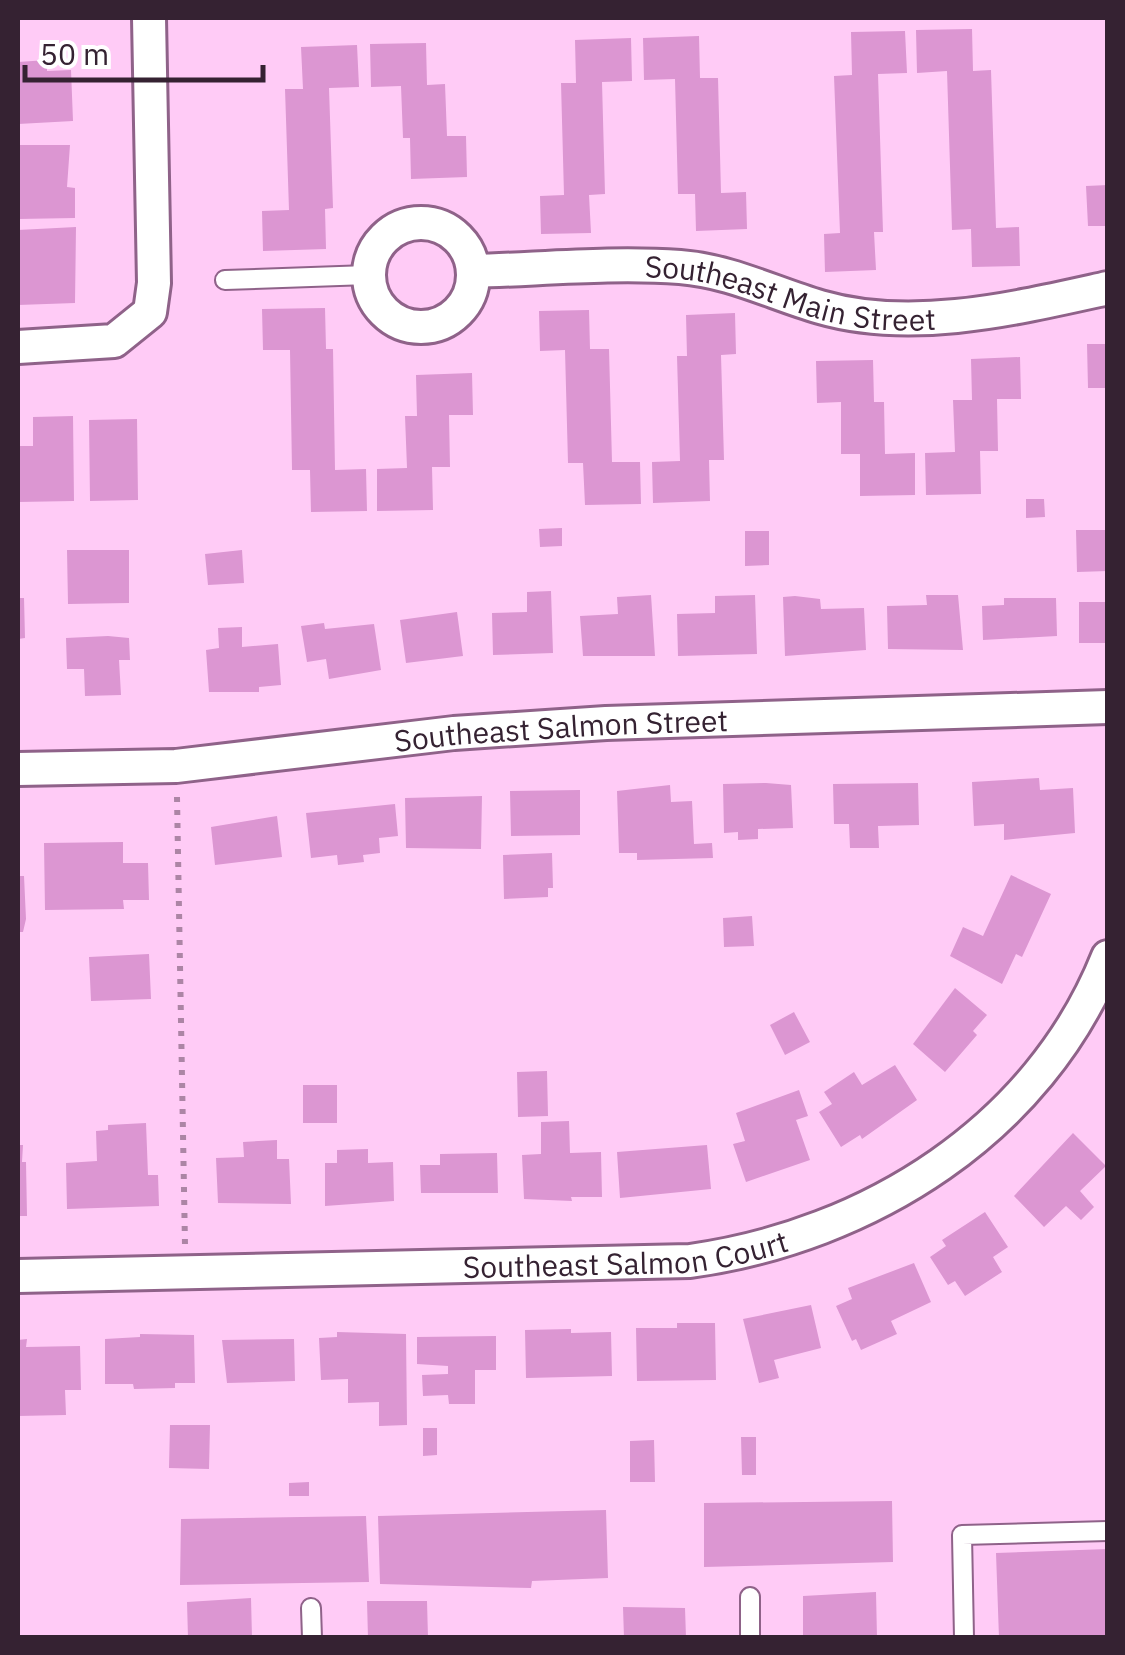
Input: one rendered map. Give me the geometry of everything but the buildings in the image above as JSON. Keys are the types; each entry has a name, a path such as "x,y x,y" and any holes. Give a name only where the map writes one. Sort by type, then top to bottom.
{"street":[{"path":"18,347 114,341 150,312 154,283 150,18"},
{"path":"430,223 451,232 467,248 474,271 464,304 451,318 434,326 414,327 382,310 368,275 373,252 387,234 407,224 430,223"},
{"name":"Southeast Main Street","path":"474,271 678,267 722,272 821,308 886,317 969,313 1108,288"},
{"name":"Southeast Salmon Street","path":"18,770 176,766 454,733 606,723 1108,706"},
{"name":"Southeast Salmon Court","path":"18,1276 690,1261 794,1240 892,1198 951,1158 1028,1084 1104,975"}],"lane":[{"path":"225,280 368,275"},
{"path":"964,1638 962,1535 1108,1531"},
{"path":"750,1597 750,1638"},
{"path":"311,1608 312,1638"}],"path":[{"path":"176,766 186,1271"}]}
